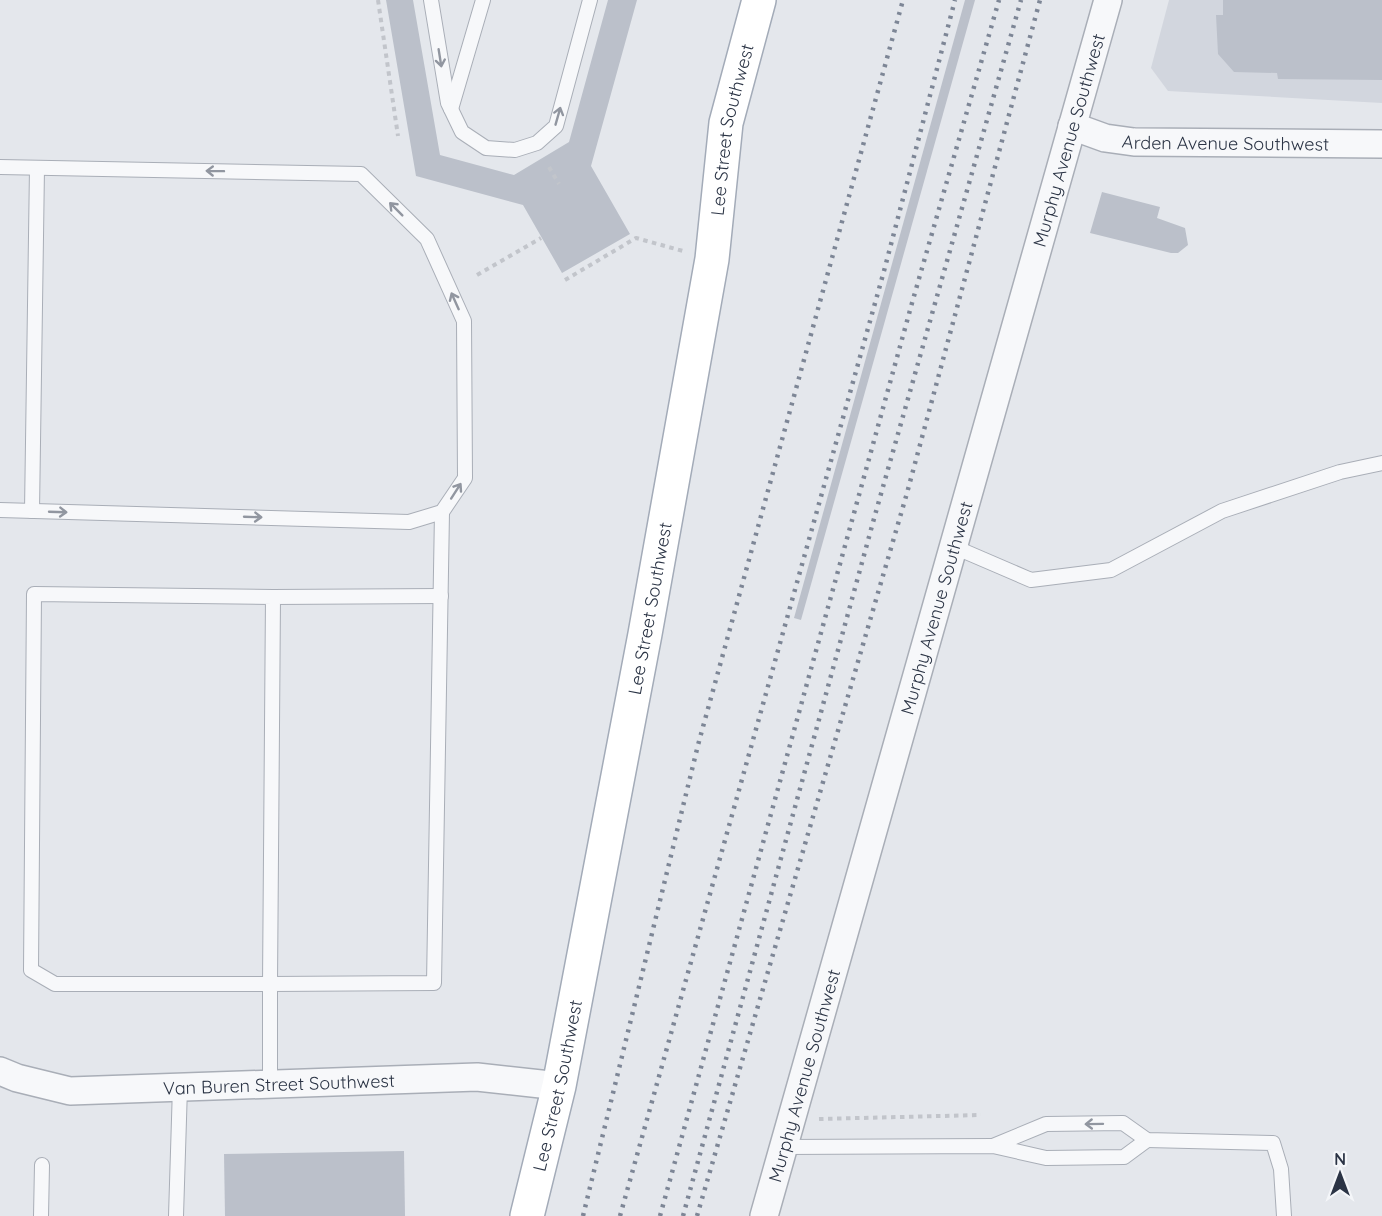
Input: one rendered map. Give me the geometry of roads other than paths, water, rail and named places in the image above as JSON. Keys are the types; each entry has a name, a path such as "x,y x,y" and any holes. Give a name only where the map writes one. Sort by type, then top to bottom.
{"main road":[{"name":"Lee Street Southwest","path":"527,1216 559,1086 645,634 712,259 726,123 759,0"}],"street":[{"name":"Murphy Avenue Southwest","path":"764,1216 1108,0"},
{"name":"Arden Avenue Southwest","path":"1072,126 1105,138 1134,142 1382,144"},
{"name":"Van Buren Street Southwest","path":"0,1071 17,1078 70,1091 477,1077 559,1086"}],"lane":[{"path":"431,0 451,109 462,132 486,147 515,150 537,143 556,126 590,0"},
{"path":"451,109 483,0"},
{"path":"0,167 361,174 427,239 464,321 465,478 442,512 441,596 434,983 55,984 31,970 34,594 273,597 441,596"},
{"path":"32,511 37,168"},
{"path":"952,546 1031,580 1111,570 1222,511 1340,472 1382,464"},
{"path":"0,510 409,522 442,512"},
{"path":"270,1084 273,597"},
{"path":"176,1216 180,1087"},
{"path":"993,1146 1046,1124 1123,1123 1147,1140 1273,1143 1281,1169 1284,1216"},
{"path":"784,1147 993,1146 1046,1158 1125,1157 1147,1140"},
{"path":"41,1216 42,1165"}],"railway":[{"path":"583,1216 698,745 903,0"},
{"path":"620,1216 884,271 955,0"},
{"path":"660,1216 912,303 999,0"},
{"path":"683,1216 875,515 1021,0"},
{"path":"697,1216 907,493 1040,0"}]}
